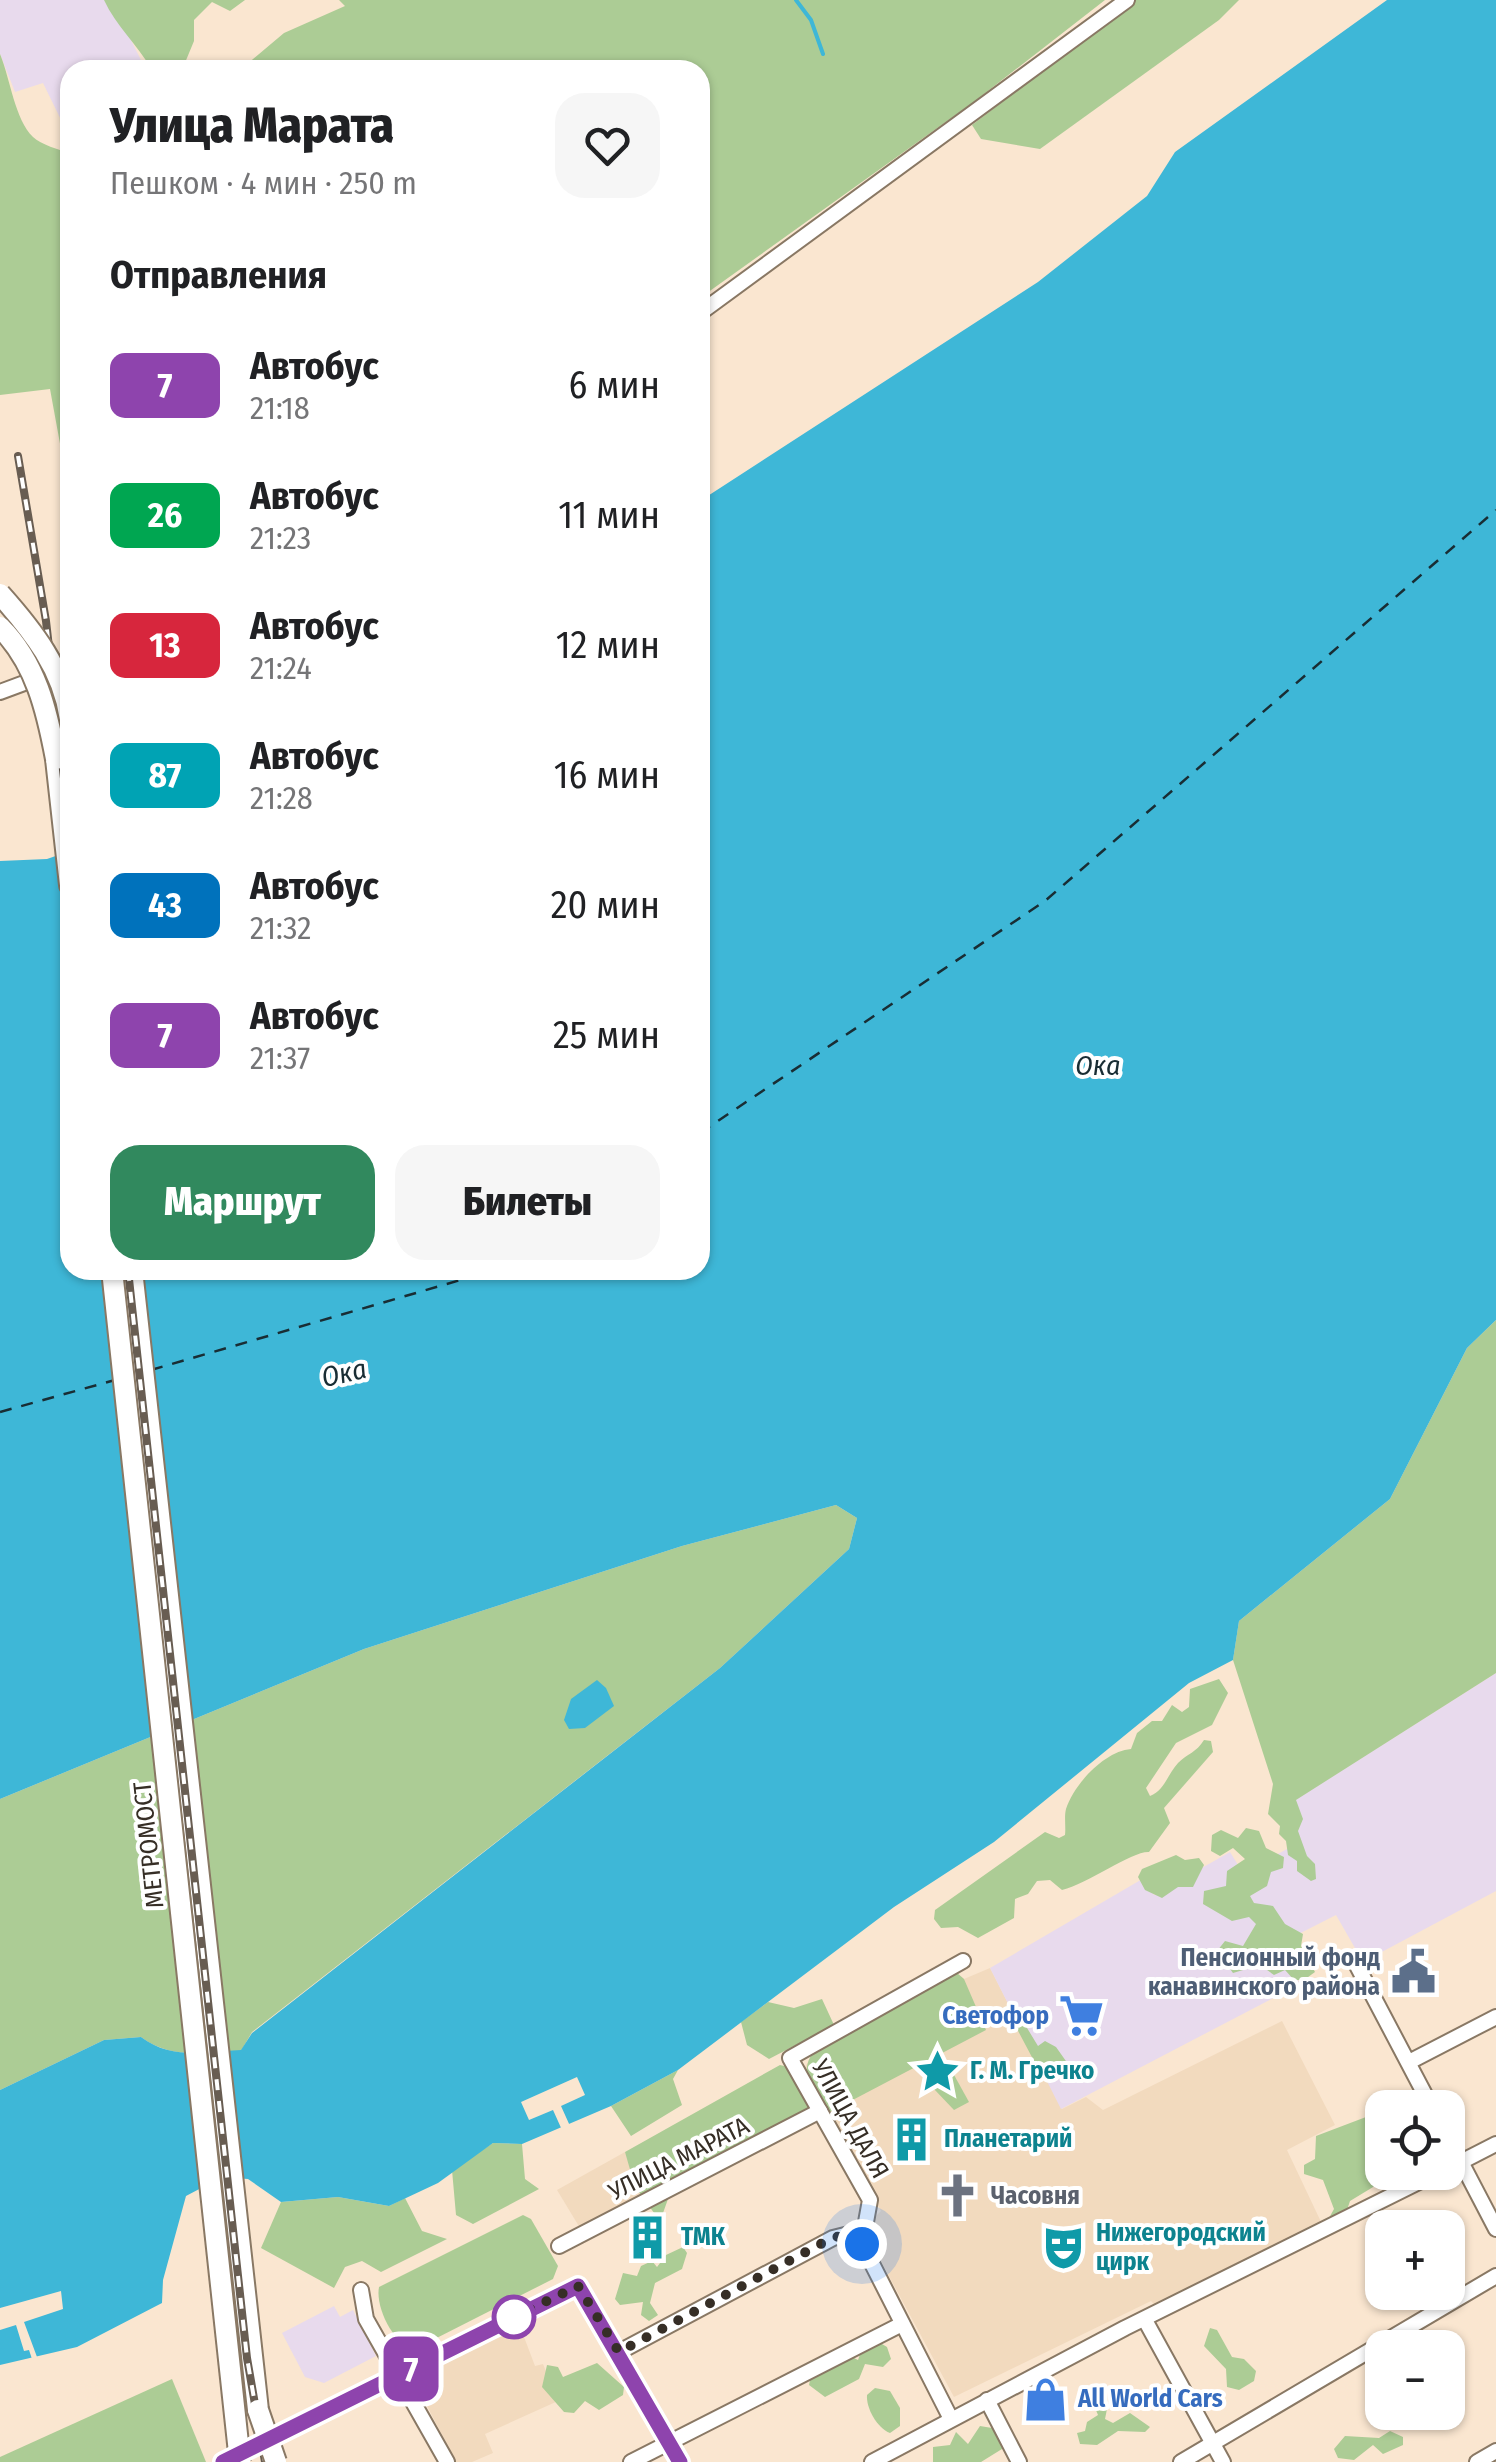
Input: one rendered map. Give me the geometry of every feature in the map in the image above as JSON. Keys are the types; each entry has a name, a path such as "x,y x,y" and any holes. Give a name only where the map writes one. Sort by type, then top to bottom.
{"main road":[{"path":"0,594 29,626 54,666 60,686"},
{"path":"0,627 31,670 47,711 60,809"},
{"name":"МЕТРОМОСТ","path":"113,1280 243,2462"},
{"name":"МЕТРОМОСТ","path":"133,1280 258,2410"},
{"path":"258,2410 268,2462"},
{"path":"258,2410 276,2462"}],"street":[{"path":"710,305 1127,0"},
{"path":"0,692 60,670"},
{"path":"1354,1960 1423,2090"},
{"name":"УЛИЦА ДАЛЯ","path":"862,2244 870,2200 790,2058 963,1961"},
{"path":"1409,2062 1496,2017"},
{"name":"УЛИЦА МАРАТА","path":"560,2246 820,2112"},
{"path":"1465,2160 1496,2144"},
{"path":"1465,2182 1496,2228"},
{"path":"872,2462 1404,2190"},
{"path":"619,2352 832,2238 849,2234 862,2244 952,2419"},
{"path":"1181,2462 1496,2276"},
{"path":"223,2462 578,2286 680,2462"},
{"path":"360,2290 366,2319 447,2462"},
{"path":"1145,2320 1223,2462"},
{"path":"631,2462 902,2324"},
{"path":"987,2400 1019,2462"},
{"path":"1477,2462 1496,2451"}],"shaded area":[{"path":"0,0 111,0 141,60 60,60 60,118 43,83 15,92 0,54"},
{"path":"1496,1673 1496,1891 1363,1962 1336,1915 1279,1944 1300,1984 1061,2109 990,1968 1144,1878 1154,1895 1230,1852 1243,1873 1298,1843 1281,1809"},
{"path":"990,1968 1062,2109 1086,2097 1103,2110 1282,2021 1335,2125 1287,2150 1322,2224 1157,2307 1151,2301 954,2397 869,2239 871,2221 881,2211 806,2077 805,2067 815,2050 957,1973 964,1979"},
{"path":"625,2152 647,2192 580,2228 557,2190"},
{"path":"334,2306 340,2317 353,2310 376,2356 324,2383 305,2377 282,2333"},
{"path":"518,2321 535,2366 543,2364 558,2401 485,2434 493,2453 472,2462 456,2462 412,2377 415,2371"}],"green space":[{"path":"104,0 245,0 230,11 212,2 194,20 194,41 186,60 145,60"},
{"path":"339,0 1105,0 975,101 710,291 710,60 252,60 284,33 345,6"},
{"path":"1135,0 1239,0 1219,20 1040,149 981,139 972,125"},
{"path":"0,54 27,130 41,142 60,150 60,444 50,389 0,395"},
{"path":"1496,1320 1496,1673 1296,1800 1303,1819 1298,1831 1307,1856 1315,1864 1316,1879 1311,1881 1297,1871 1297,1861 1288,1855 1286,1841 1279,1834 1280,1826 1268,1814 1273,1784 1233,1660 1239,1621 1390,1499 1467,1348"},
{"path":"836,1505 857,1518 849,1549 720,1668 252,2032 241,2051 176,2052 141,2037 104,2040 0,2090 0,1799 364,1649 682,1546"},
{"path":"1219,1679 1228,1693 1212,1725 1176,1743 1146,1788 1150,1796 1155,1793 1178,1763 1204,1740 1211,1741 1213,1752 1164,1808 1170,1823 1149,1852 1062,1890 1050,1880 1037,1881 1028,1894 1015,1899 1014,1918 978,1938 958,1927 941,1928 934,1919 935,1910 1045,1832 1059,1838 1065,1835 1070,1799 1092,1770 1111,1756 1131,1749 1137,1733 1152,1721 1162,1721 1172,1705 1182,1712 1189,1707 1190,1689"},
{"path":"1246,1828 1259,1831 1266,1848 1284,1857 1283,1868 1271,1872 1267,1886 1250,1896 1254,1903 1273,1906 1285,1924 1303,1934 1301,1946 1315,1972 1304,1980 1294,1980 1285,1970 1274,1975 1260,1965 1233,1973 1217,1951 1225,1941 1243,1946 1256,1924 1249,1917 1232,1921 1203,1904 1204,1891 1226,1886 1227,1871 1245,1859 1233,1848 1220,1856 1211,1851 1212,1835 1221,1830 1238,1838"},
{"path":"1176,1855 1185,1860 1199,1858 1204,1865 1193,1887 1178,1887 1162,1898 1145,1890 1138,1877 1142,1869"},
{"path":"957,1973 964,1979 986,2030 826,2114 807,2075 815,2050"},
{"path":"822,1999 834,2025 769,2059 747,2045 741,2022 768,2002 794,2008"},
{"path":"1024,2023 1038,2046 1045,2041 1056,2047 1073,2071 1053,2082 1043,2078 1016,2027"},
{"path":"943,2055 969,2102 954,2110 934,2089 921,2067"},
{"path":"780,2065 788,2067 809,2104 807,2111 660,2185 668,2199 663,2213 657,2217 636,2188 625,2188 622,2182 631,2173 625,2152"},
{"path":"678,2070 673,2079 682,2105 631,2136 611,2106"},
{"path":"1365,2117 1365,2190 1368,2190 1350,2201 1345,2216 1329,2218 1334,2209 1323,2180 1304,2174 1304,2165 1315,2159 1316,2136"},
{"path":"493,2143 522,2144 525,2179 539,2189 473,2224 456,2215 452,2170"},
{"path":"338,2197 389,2206 405,2198 422,2231 447,2239 381,2272 362,2261 345,2267 334,2288 261,2248 281,2202"},
{"path":"523,2215 531,2219 558,2266 553,2279 413,2350 399,2341 383,2315 379,2287"},
{"path":"683,2247 687,2253 682,2269 655,2283 650,2303 658,2315 649,2321 641,2315 643,2302 620,2305 615,2299 623,2273 637,2276 641,2266 652,2261 657,2267 666,2255"},
{"path":"1210,2328 1217,2330 1232,2357 1244,2359 1256,2371 1254,2381 1239,2390 1227,2387 1226,2369 1204,2346"},
{"path":"877,2341 887,2347 891,2359 883,2367 865,2364 859,2379 825,2397 809,2385 811,2375 850,2356 858,2360 862,2349"},
{"path":"597,2363 624,2387 623,2395 599,2410 585,2401 574,2413 564,2412 542,2387 547,2365 558,2367 563,2377"},
{"path":"172,2379 206,2462 0,2462 0,2457"},
{"path":"875,2388 890,2391 900,2408 900,2426 890,2433 877,2422 868,2406 867,2395"},
{"path":"1096,2397 1102,2397 1107,2409 1105,2419 1113,2423 1130,2413 1150,2427 1145,2432 1118,2431 1097,2445 1080,2444 1077,2433 1085,2431 1087,2422 1098,2415 1093,2403"},
{"path":"980,2426 992,2428 1002,2440 1002,2449 981,2462 933,2462 933,2447 950,2445 956,2432 968,2444"},
{"path":"1390,2431 1403,2437 1403,2445 1383,2454 1373,2445 1354,2460 1338,2458 1334,2449 1345,2436 1379,2438"}],"water":[{"name":"Ока","path":"1387,0 1496,0 1496,1320 1467,1348 1390,1499 1239,1621 1233,1660 1189,1683 994,1842 894,1907 678,2070 611,2106 522,2144 493,2143 438,2183 389,2206 338,2197 281,2202 248,2179 222,2177 186,2196 163,2280 162,2303 77,2347 0,2365 0,2090 104,2040 141,2037 164,2049 189,2053 241,2050 252,2033 720,1668 849,1549 857,1518 836,1505 682,1546 364,1649 0,1799 0,861 47,859 60,854 60,1280 710,1280 710,495 1038,282 1147,196 1175,152"},
{"path":"597,1680 606,1688 614,1706 585,1728 569,1729 564,1720 571,1699"}],"pier":[{"path":"577,2077 585,2095 561,2106 570,2126 562,2130 553,2110 529,2120 521,2102"},
{"path":"61,2291 63,2309 24,2322 37,2357 32,2359 29,2350 24,2351 16,2325 0,2330 0,2308"}],"waterway":[{"path":"796,0 811,20 823,54"}],"ferry route":[{"path":"710,1126 1045,901 1496,510"},
{"path":"151,1370 461,1280"},
{"path":"0,1412 115,1380"}],"railway":[{"path":"18,456 46,621 60,744"},
{"path":"129,1280 247,2358 265,2462"},
{"path":"161,1713 198,2051"}],"bus line":[{"name":"7","path":"223,2462 578,2286 680,2462"}],"place":[{"name":"Пенсионный фонд канавинского района","path":"1413,1972"},
{"name":"Светофор","path":"1082,2016"},
{"name":"Г. М. Гречко","path":"937,2071"},
{"name":"Планетарий","path":"911,2139"},
{"name":"Часовня","path":"958,2196"},
{"name":"ТМК","path":"648,2237"},
{"name":"Нижегородский цирк","path":"1063,2247"},
{"name":"All World Cars","path":"1045,2399"}],"route":[{"path":"514,2317 578,2286 619,2352 832,2238 849,2234 862,2244"}]}
